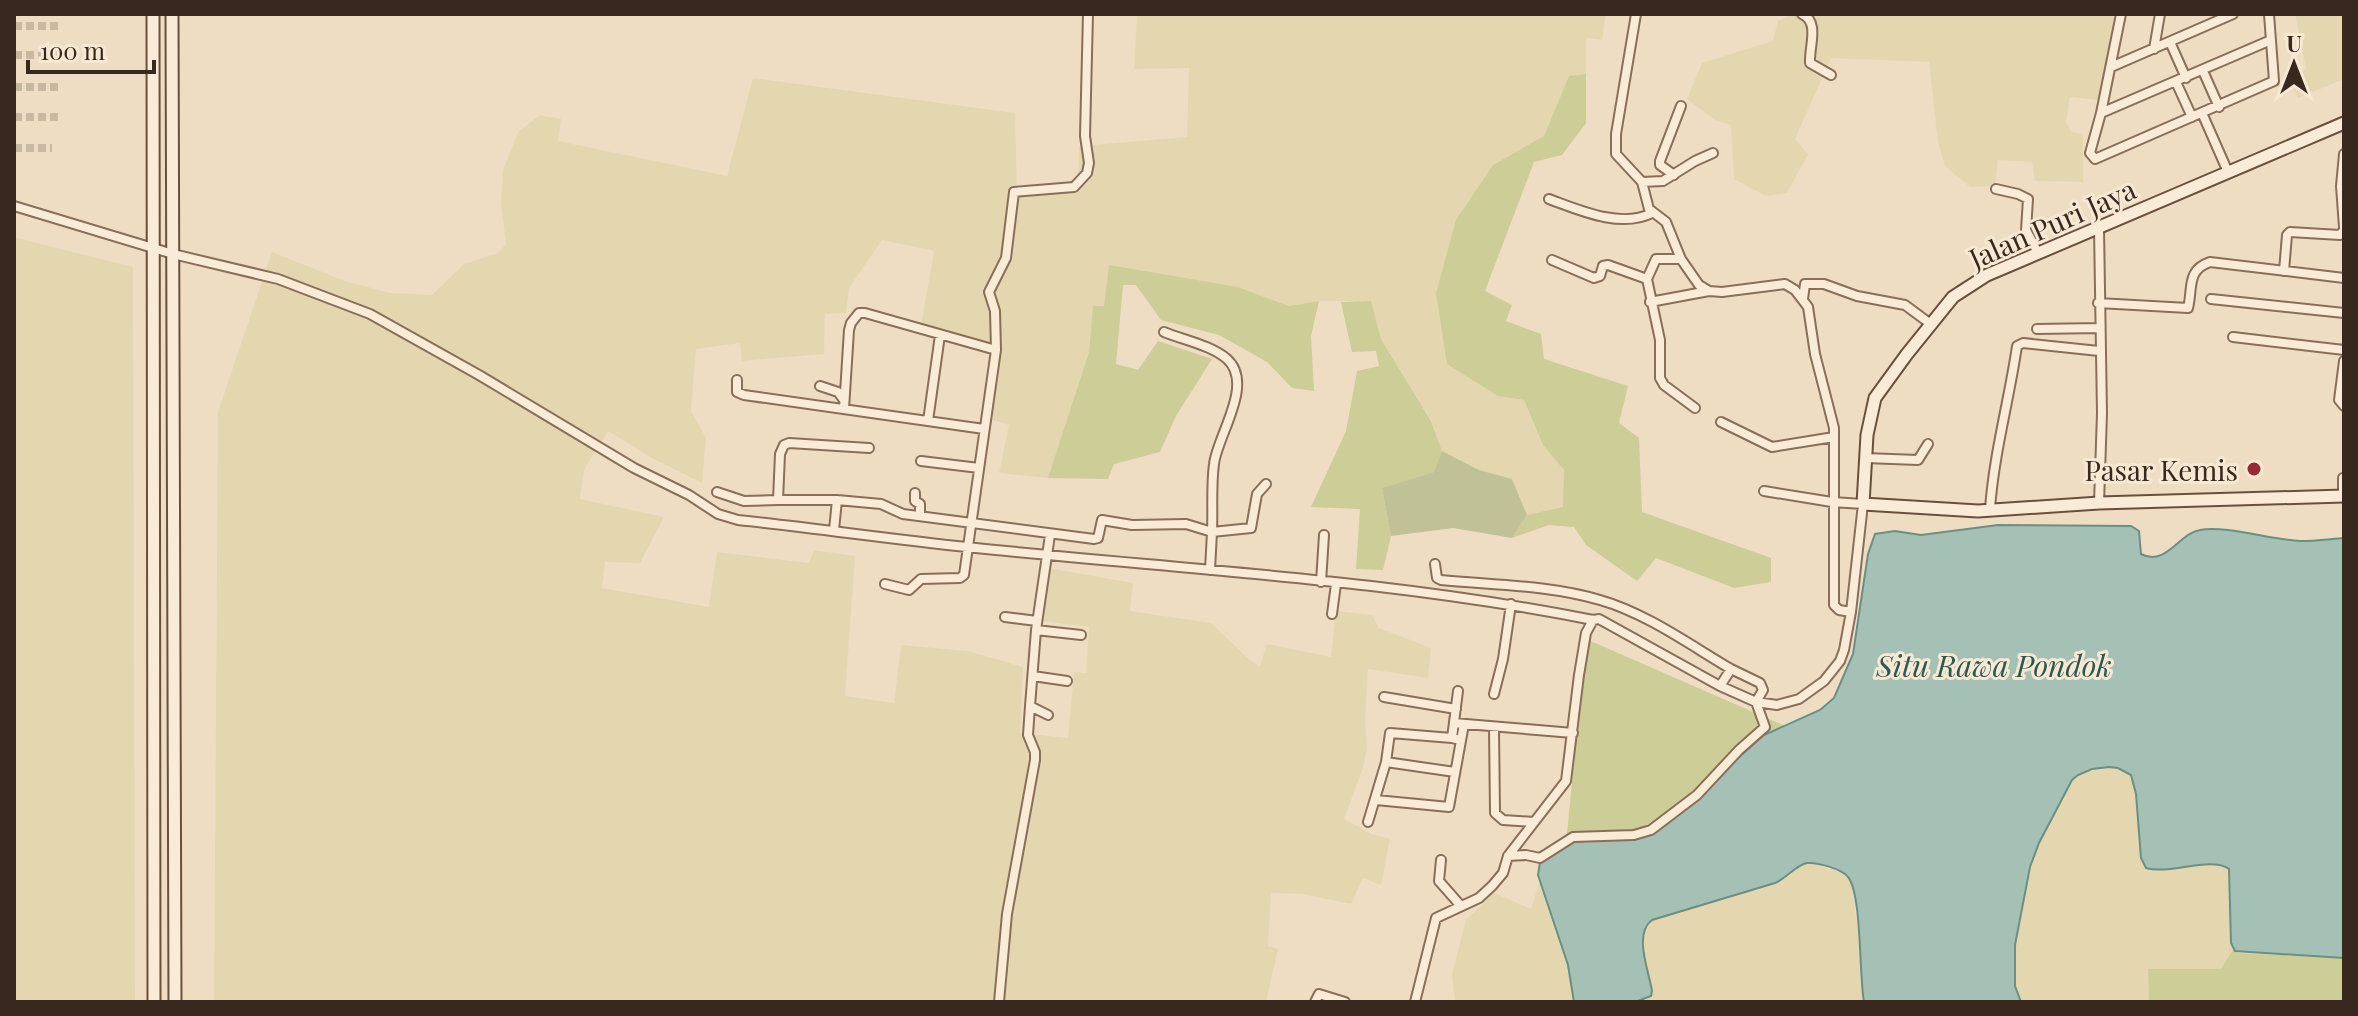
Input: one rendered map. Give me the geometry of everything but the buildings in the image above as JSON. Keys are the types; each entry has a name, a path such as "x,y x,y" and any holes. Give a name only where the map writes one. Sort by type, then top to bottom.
{"street":[{"path":"153,14 154,1002"},
{"path":"172,14 175,1002"},
{"path":"885,584 909,590 921,579 962,577 996,350 995,311 989,292 1006,258 1014,192 1074,187 1084,179 1089,168 1085,136 1088,14"},
{"path":"1636,14 1615,150 1642,182 1645,202 1652,213 1666,222 1681,259 1694,279 1709,291"},
{"path":"1802,14 1813,25 1810,63 1831,75"},
{"path":"2121,14 2090,153 2095,159 2274,81 2269,14"},
{"path":"2154,49 2160,14"},
{"path":"2111,67 2233,14"},
{"path":"2101,113 2271,40"},
{"path":"2170,42 2186,78"},
{"path":"153,71 172,70"},
{"path":"2203,71 2219,107"},
{"path":"2176,82 2226,167"},
{"path":"1674,175 1660,165 1660,161 1681,106"},
{"name":"Jalan Puri Jaya","path":"1863,504 1865,458 1875,398 1953,297 1970,284 2099,228 2226,167 2344,123"},
{"path":"1642,182 1663,181 1713,153"},
{"path":"2284,271 2287,235 2290,232 2340,235 2344,228 2344,154"},
{"path":"1996,189 2028,199 2026,230 2038,253"},
{"path":"1549,199 1614,218 1632,220 1652,213"},
{"path":"14,206 173,254 278,279 370,314 718,514 834,530 1511,604 1603,621 1720,686 1770,705 1785,704 1814,690 1840,661 1851,612 1863,504"},
{"path":"2099,228 2102,413 2099,503"},
{"path":"1681,259 1656,259 1647,279 1660,340 1660,378 1664,385 1695,408"},
{"path":"1552,260 1594,278 1600,276 1603,266 1608,265 1647,279"},
{"path":"2098,303 2188,308 2192,276 2197,268 2210,262 2344,278"},
{"path":"1650,302 1709,291 1738,291 1785,284 1803,299 1810,311 1815,354 1834,437 1834,605 1839,610 1851,612"},
{"path":"1803,299 1805,284 1824,284 1857,296 1905,305 1932,325"},
{"path":"2211,299 2344,313"},
{"path":"844,405 849,330 855,316 865,313 996,350"},
{"path":"2037,329 2099,328"},
{"path":"1164,332 1218,353 1229,360 1236,377 1227,430 1214,458 1210,570"},
{"path":"928,421 940,335"},
{"path":"2233,337 2344,350"},
{"path":"1985,510 2017,346 2023,343 2099,351"},
{"path":"2344,361 2339,400 2344,406"},
{"path":"737,380 739,394 844,405 984,429"},
{"path":"820,386 838,392 844,405"},
{"path":"1721,422 1772,447 1834,437"},
{"path":"1865,458 1918,460 1928,444"},
{"path":"778,500 780,454 784,445 869,448"},
{"path":"921,461 979,468"},
{"path":"1764,491 1832,502 1985,510 2099,503 2343,496 2343,478"},
{"path":"717,492 744,502 778,500 881,504 903,514 969,526 1096,539 1102,520 1132,525 1186,524 1212,532 1251,528 1257,494 1266,484"},
{"path":"915,493 915,501 920,504 920,516"},
{"path":"739,516 744,502"},
{"path":"834,530 836,502"},
{"path":"999,1002 1007,914 1035,760 1028,737 1030,706 1037,625 1050,535"},
{"path":"1321,582 1324,535"},
{"path":"1435,564 1437,578 1441,580 1541,590 1609,603 1760,683 1763,690 1756,702"},
{"path":"1332,614 1336,584"},
{"path":"1494,694 1511,604"},
{"path":"1005,617 1081,635"},
{"path":"1415,1002 1436,918 1485,894 1503,873 1508,856 1566,781 1586,633 1593,620"},
{"path":"1720,686 1731,669"},
{"path":"1033,676 1067,681"},
{"path":"1376,800 1446,808 1451,804 1458,691"},
{"path":"1384,697 1456,709"},
{"path":"1508,856 1540,858 1577,835 1634,835 1651,830 1697,795 1764,728 1756,702"},
{"path":"1030,706 1048,715"},
{"path":"1454,723 1573,733"},
{"path":"1457,739 1464,724"},
{"path":"1494,728 1495,813 1503,820 1534,822"},
{"path":"1368,822 1386,762 1391,733 1457,739"},
{"path":"1386,762 1455,772"},
{"path":"1441,860 1439,881 1461,906"},
{"path":"1315,1002 1319,994 1345,1002"}],"shaded area":[{"path":"1137,14 1606,14 1602,40 1586,38 1586,74 1569,76 1544,136 1493,165 1456,220 1498,396 1524,400 1543,445 1564,470 1564,507 1527,515 1512,479 1479,470 1442,451 1431,420 1381,339 1370,301 1319,301 1289,306 1238,287 1109,266 1104,307 1093,307 1089,352 1048,478 999,473 1009,425 989,419 1002,348 921,326 934,251 882,240 849,288 846,313 825,314 824,354 742,361 740,343 696,349 691,411 706,438 702,483 608,431 584,470 580,499 664,517 640,563 605,562 602,588 709,607 717,552 809,563 814,550 855,556 845,696 894,703 901,645 968,651 1023,667 1020,733 1068,738 1074,672 1086,673 1089,627 1042,621 1048,568 1133,583 1130,611 1211,623 1260,666 1267,644 1331,657 1336,611 1372,615 1379,628 1431,648 1428,678 1368,669 1367,749 1344,819 1372,834 1390,839 1381,885 1363,878 1351,904 1302,894 1271,893 1268,946 1278,949 1266,1002 214,1002 218,412 272,252 345,281 390,293 432,295 464,264 498,253 506,244 501,202 503,170 518,132 540,115 561,119 558,141 727,176 753,78 1015,113 1017,191 1058,191 1078,181 1079,146 1187,137 1189,68 1134,69"},
{"path":"1792,14 2115,14 2099,100 2070,97 2066,122 2071,132 2083,134 2083,182 2035,181 2032,162 1998,160 1995,186 1970,187 1945,166 1938,142 1929,62 1831,58 1795,139 1808,154 1787,193 1766,196 1734,179 1731,125 1715,120 1687,99 1702,63 1773,41 1778,21"},
{"path":"2295,14 2344,14 2344,79 2298,98 2289,78 2306,69"},
{"path":"14,237 133,267 135,1002 14,1002"},
{"path":"2109,767 2125,771 2134,782 2141,858 2161,870 2220,864 2229,869 2233,950 2222,969 2148,969 2149,1002 2021,1002 2015,986 2015,945 2033,857 2072,780 2084,772"},
{"path":"1810,863 1843,873 1851,882 1864,1002 1635,1002 1652,994 1642,935 1646,924 1775,883 1799,866"},
{"path":"1540,880 1568,965 1574,1002 1455,1002 1452,974 1466,920 1494,893 1531,909"}],"green space":[{"path":"1586,74 1586,123 1562,155 1534,162 1485,291 1512,305 1506,321 1541,334 1544,359 1628,386 1619,423 1639,438 1642,512 1771,558 1771,582 1734,588 1656,558 1637,581 1586,545 1574,527 1549,525 1512,538 1527,515 1563,507 1564,470 1543,445 1524,400 1498,396 1447,364 1436,293 1456,220 1493,165 1544,136 1569,76"},
{"path":"1109,265 1238,287 1289,306 1319,301 1311,336 1314,391 1292,388 1267,362 1219,335 1161,320 1136,285 1123,285 1116,364 1138,370 1158,341 1212,359 1176,416 1160,452 1114,464 1108,479 1048,478 1089,352 1093,306 1104,306"},
{"path":"1371,301 1381,339 1431,421 1442,451 1435,472 1382,488 1391,536 1383,570 1356,569 1360,509 1311,507 1346,431 1357,371 1379,366 1376,351 1352,352 1341,302"},
{"path":"1442,451 1479,470 1512,479 1527,515 1512,538 1453,528 1391,536 1382,488 1434,472"},
{"path":"1586,639 1785,726 1775,729 1653,833 1637,839 1584,837 1566,844"},
{"path":"2233,950 2238,953 2344,958 2344,1002 2149,1002 2148,969 2221,969"}],"water":[{"name":"Situ Rawa Pondok","path":"1998,525 2131,526 2139,531 2141,554 2150,557 2165,553 2192,532 2210,529 2300,541 2344,538 2344,958 2235,951 2231,943 2229,869 2212,864 2155,870 2146,868 2141,858 2136,794 2131,775 2109,767 2092,769 2072,780 2030,867 2015,945 2015,986 2021,1002 1864,1002 1853,886 1840,871 1807,863 1775,883 1652,920 1646,926 1643,943 1651,996 1635,1002 1574,1002 1568,965 1538,875 1540,862 1579,838 1636,838 1653,833 1764,735 1820,710 1834,698 1853,654 1868,554 1875,534 1895,531 1921,535"}],"tunnel":[{"path":"14,26 58,26"},
{"path":"14,55 58,55"},
{"path":"14,87 58,87"},
{"path":"14,117 58,117"},
{"path":"14,148 52,148"}],"place":[{"name":"Pasar Kemis","path":"2254,469"}]}
